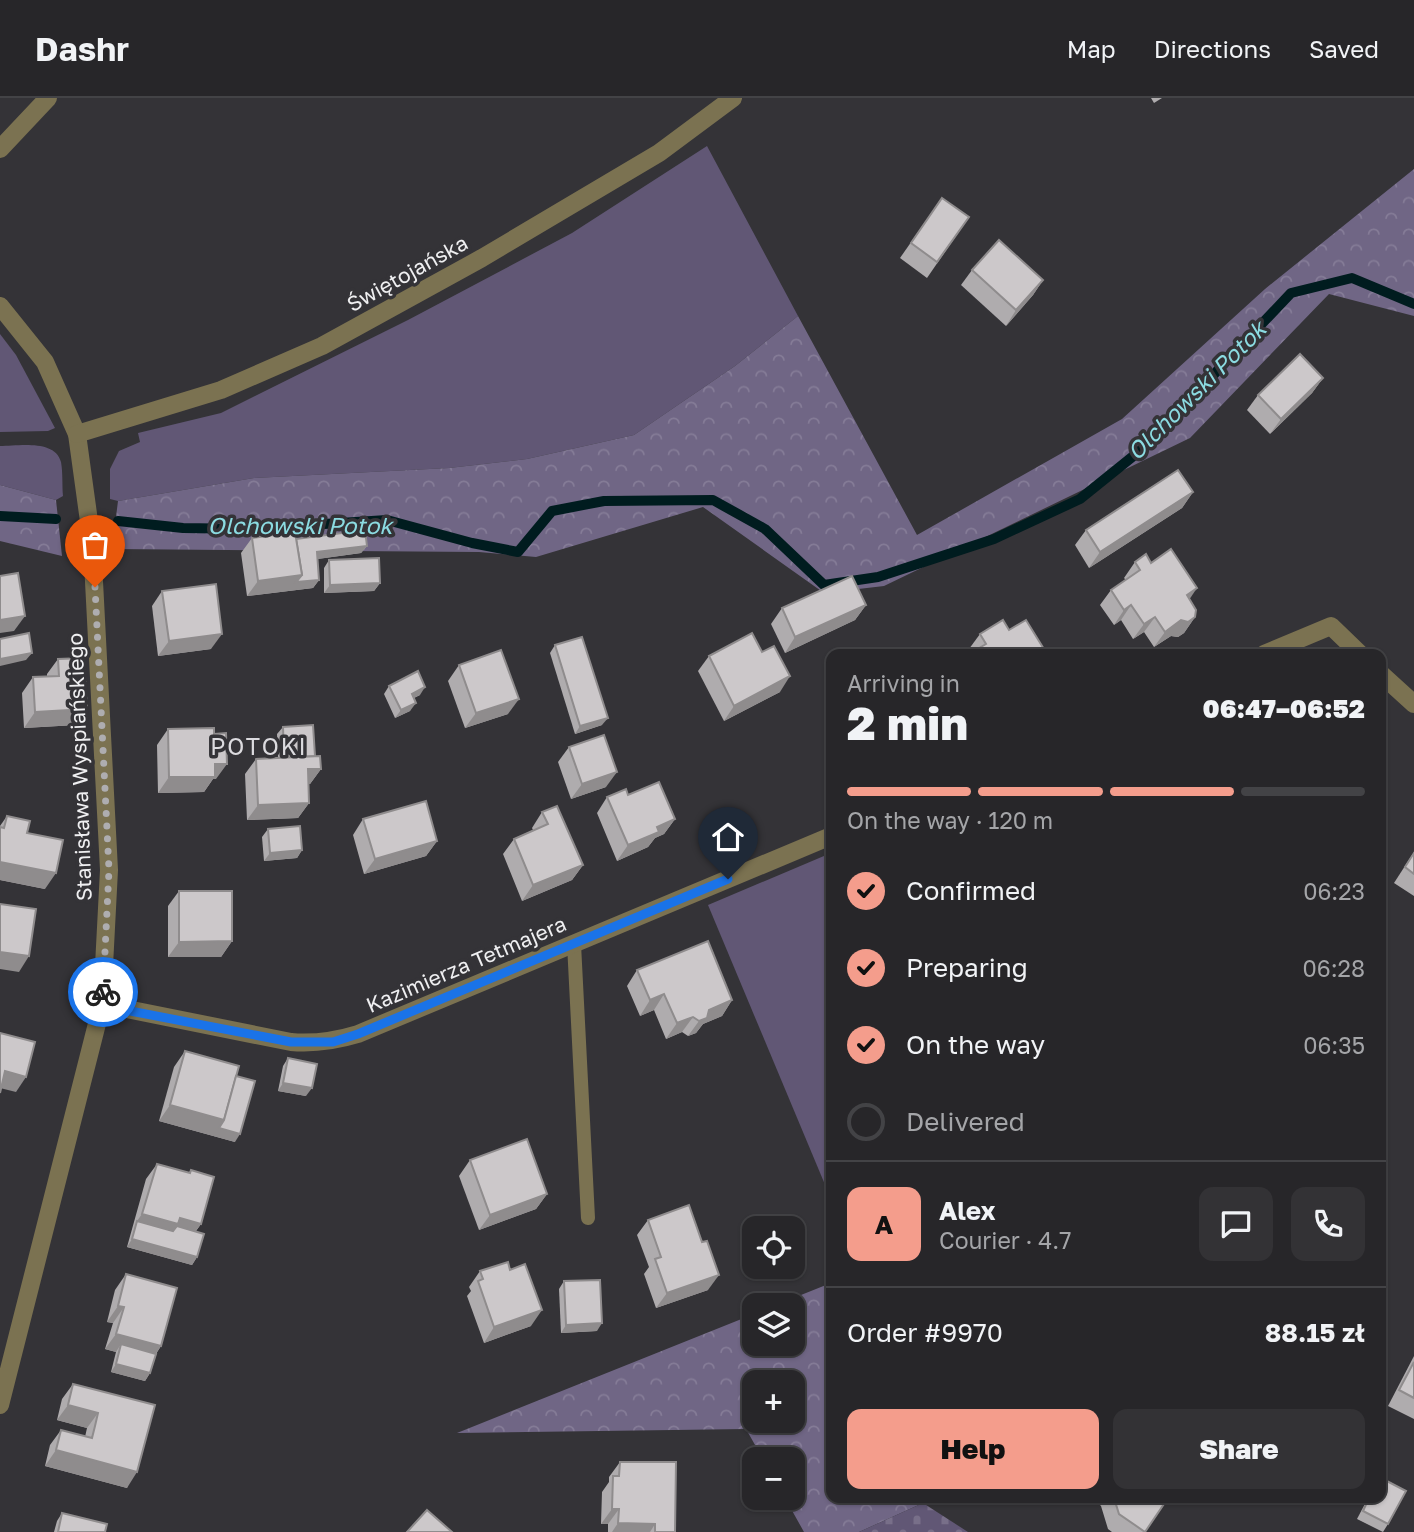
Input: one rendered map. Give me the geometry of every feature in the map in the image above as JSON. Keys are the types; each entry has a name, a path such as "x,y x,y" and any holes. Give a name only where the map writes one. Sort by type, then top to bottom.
{"street":[{"path":"0,149 47,98"},
{"name":"Świętojańska","path":"77,435 221,390 323,345 482,258 659,153 733,98"},
{"name":"Stanisława Wyspiańskiego","path":"0,306 45,362 77,435 92,543 109,870 102,1004 0,1405"},
{"path":"1276,649 1331,626 1355,649"},
{"path":"1386,679 1414,704"},
{"name":"Kazimierza Tetmajera","path":"102,1004 291,1042 333,1042 358,1034 826,838"}],"lane":[{"path":"573,944 588,1218"}],"green space":[{"path":"707,146 798,316 735,366 634,435 527,459 449,468 254,478 118,501 110,499 110,469 119,451 140,442 138,433 221,413 408,320 572,233"},
{"path":"1414,169 1414,316 1329,294 1190,438 884,586 824,593 703,507 536,557 479,552 112,549 118,501 254,478 449,468 527,459 634,435 735,366 798,316 917,535 1122,419 1265,289"},
{"path":"0,334 16,355 55,428 48,431 0,432"},
{"path":"35,445 51,450 61,462 63,496 56,500 0,485 0,446"},
{"path":"0,485 56,500 62,556 0,541"},
{"path":"826,855 826,1187 708,905"},
{"path":"826,1285 826,1503 923,1503 859,1532 804,1532 792,1510 805,1510 805,1447 756,1447 748,1433 805,1433 805,1370 742,1370 742,1429 457,1433 742,1319 742,1356 805,1356 805,1293"},
{"path":"923,1503 968,1532 859,1532"}],"building":[{"path":"942,198 969,217 937,262 911,243"},
{"path":"999,240 1043,280 1016,310 972,270"},
{"path":"1300,354 1323,378 1281,419 1258,395"},
{"path":"1178,470 1193,492 1100,552 1086,530"},
{"path":"365,530 367,546 317,552 319,580 296,582 302,575 296,539"},
{"path":"295,532 302,575 258,581 252,538"},
{"path":"1171,549 1197,588 1187,595 1196,610 1195,617 1188,622 1181,620 1165,632 1155,617 1144,624 1131,605 1124,610 1111,590 1140,570 1135,562 1146,554 1151,563"},
{"path":"379,558 380,583 330,585 329,560"},
{"path":"18,573 25,616 0,620 0,576"},
{"path":"852,576 866,605 795,637 782,608"},
{"path":"216,584 222,634 169,641 162,591"},
{"path":"1003,620 1009,630 1026,620 1044,649 978,649 986,644 980,634"},
{"path":"29,633 32,653 0,659 0,639"},
{"path":"752,633 762,652 774,646 790,676 734,706 709,656"},
{"path":"582,637 608,718 580,726 555,645"},
{"path":"501,650 519,699 476,713 459,665"},
{"path":"84,658 87,709 35,712 33,677 59,676 58,659"},
{"path":"418,671 425,687 412,694 416,703 401,710 389,686"},
{"path":"313,725 315,756 284,758 283,727"},
{"path":"214,728 214,734 226,733 227,764 215,764 215,777 169,777 168,729"},
{"path":"604,735 617,772 582,784 569,747"},
{"path":"320,756 321,769 308,769 309,803 258,805 256,759"},
{"path":"659,782 675,819 657,827 659,832 628,845 607,797 626,789 628,795"},
{"path":"426,801 437,841 375,859 363,819"},
{"path":"557,806 583,865 533,885 514,839 548,824 542,812"},
{"path":"7,816 30,821 27,833 63,840 56,873 0,862 0,827 4,828"},
{"path":"300,826 302,850 270,853 268,829"},
{"path":"1414,853 1414,874 1405,867"},
{"path":"179,891 232,891 232,941 179,942"},
{"path":"0,904 36,909 29,956 0,952"},
{"path":"708,941 732,1000 709,1010 707,1018 699,1021 693,1017 677,1023 664,994 650,1000 637,970"},
{"path":"0,1033 35,1042 26,1077 5,1071 0,1093"},
{"path":"185,1051 239,1066 224,1120 170,1105"},
{"path":"288,1058 317,1064 312,1088 283,1083"},
{"path":"236,1076 255,1081 240,1134 219,1128 224,1120"},
{"path":"527,1139 547,1194 490,1215 470,1160"},
{"path":"157,1164 214,1177 201,1224 180,1218 178,1224 142,1214"},
{"path":"689,1205 702,1242 707,1241 719,1275 667,1293 655,1259 661,1257 648,1220"},
{"path":"137,1221 173,1231 177,1226 204,1234 197,1257 132,1239"},
{"path":"508,1262 510,1270 525,1264 542,1310 494,1327 478,1281 483,1279 480,1271"},
{"path":"126,1274 177,1288 161,1346 116,1334 124,1307 118,1306"},
{"path":"600,1280 602,1323 566,1325 564,1281"},
{"path":"121,1344 156,1354 150,1373 116,1364"},
{"path":"1414,1362 1414,1398 1399,1390"},
{"path":"73,1384 155,1405 137,1472 56,1450 61,1430 92,1438 98,1413 68,1405"},
{"path":"620,1462 676,1462 675,1532 655,1532 655,1524 618,1523 619,1509 612,1509 613,1476 619,1476"},
{"path":"1386,1481 1406,1491 1388,1524 1363,1511 1367,1503 1386,1503"},
{"path":"1116,1503 1165,1503 1145,1532 1119,1514"},
{"path":"427,1510 452,1532 407,1532"},
{"path":"62,1513 107,1524 105,1532 58,1532"}],"waterway":[{"name":"Olchowski Potok","path":"118,521 183,528 246,529 387,520 472,543 518,552 552,511 604,501 713,500 765,529 824,585 878,577 994,539 1080,499 1147,445 1291,293 1352,278 1414,304"},
{"path":"0,516 56,519"}],"way so far":[{"path":"95,587 109,870 103,992"}],"district":[{"name":"POTOKI","path":"259,746"}],"route":[{"path":"103,992 102,1004 125,1010 291,1042 333,1042 358,1034 728,879"}]}
